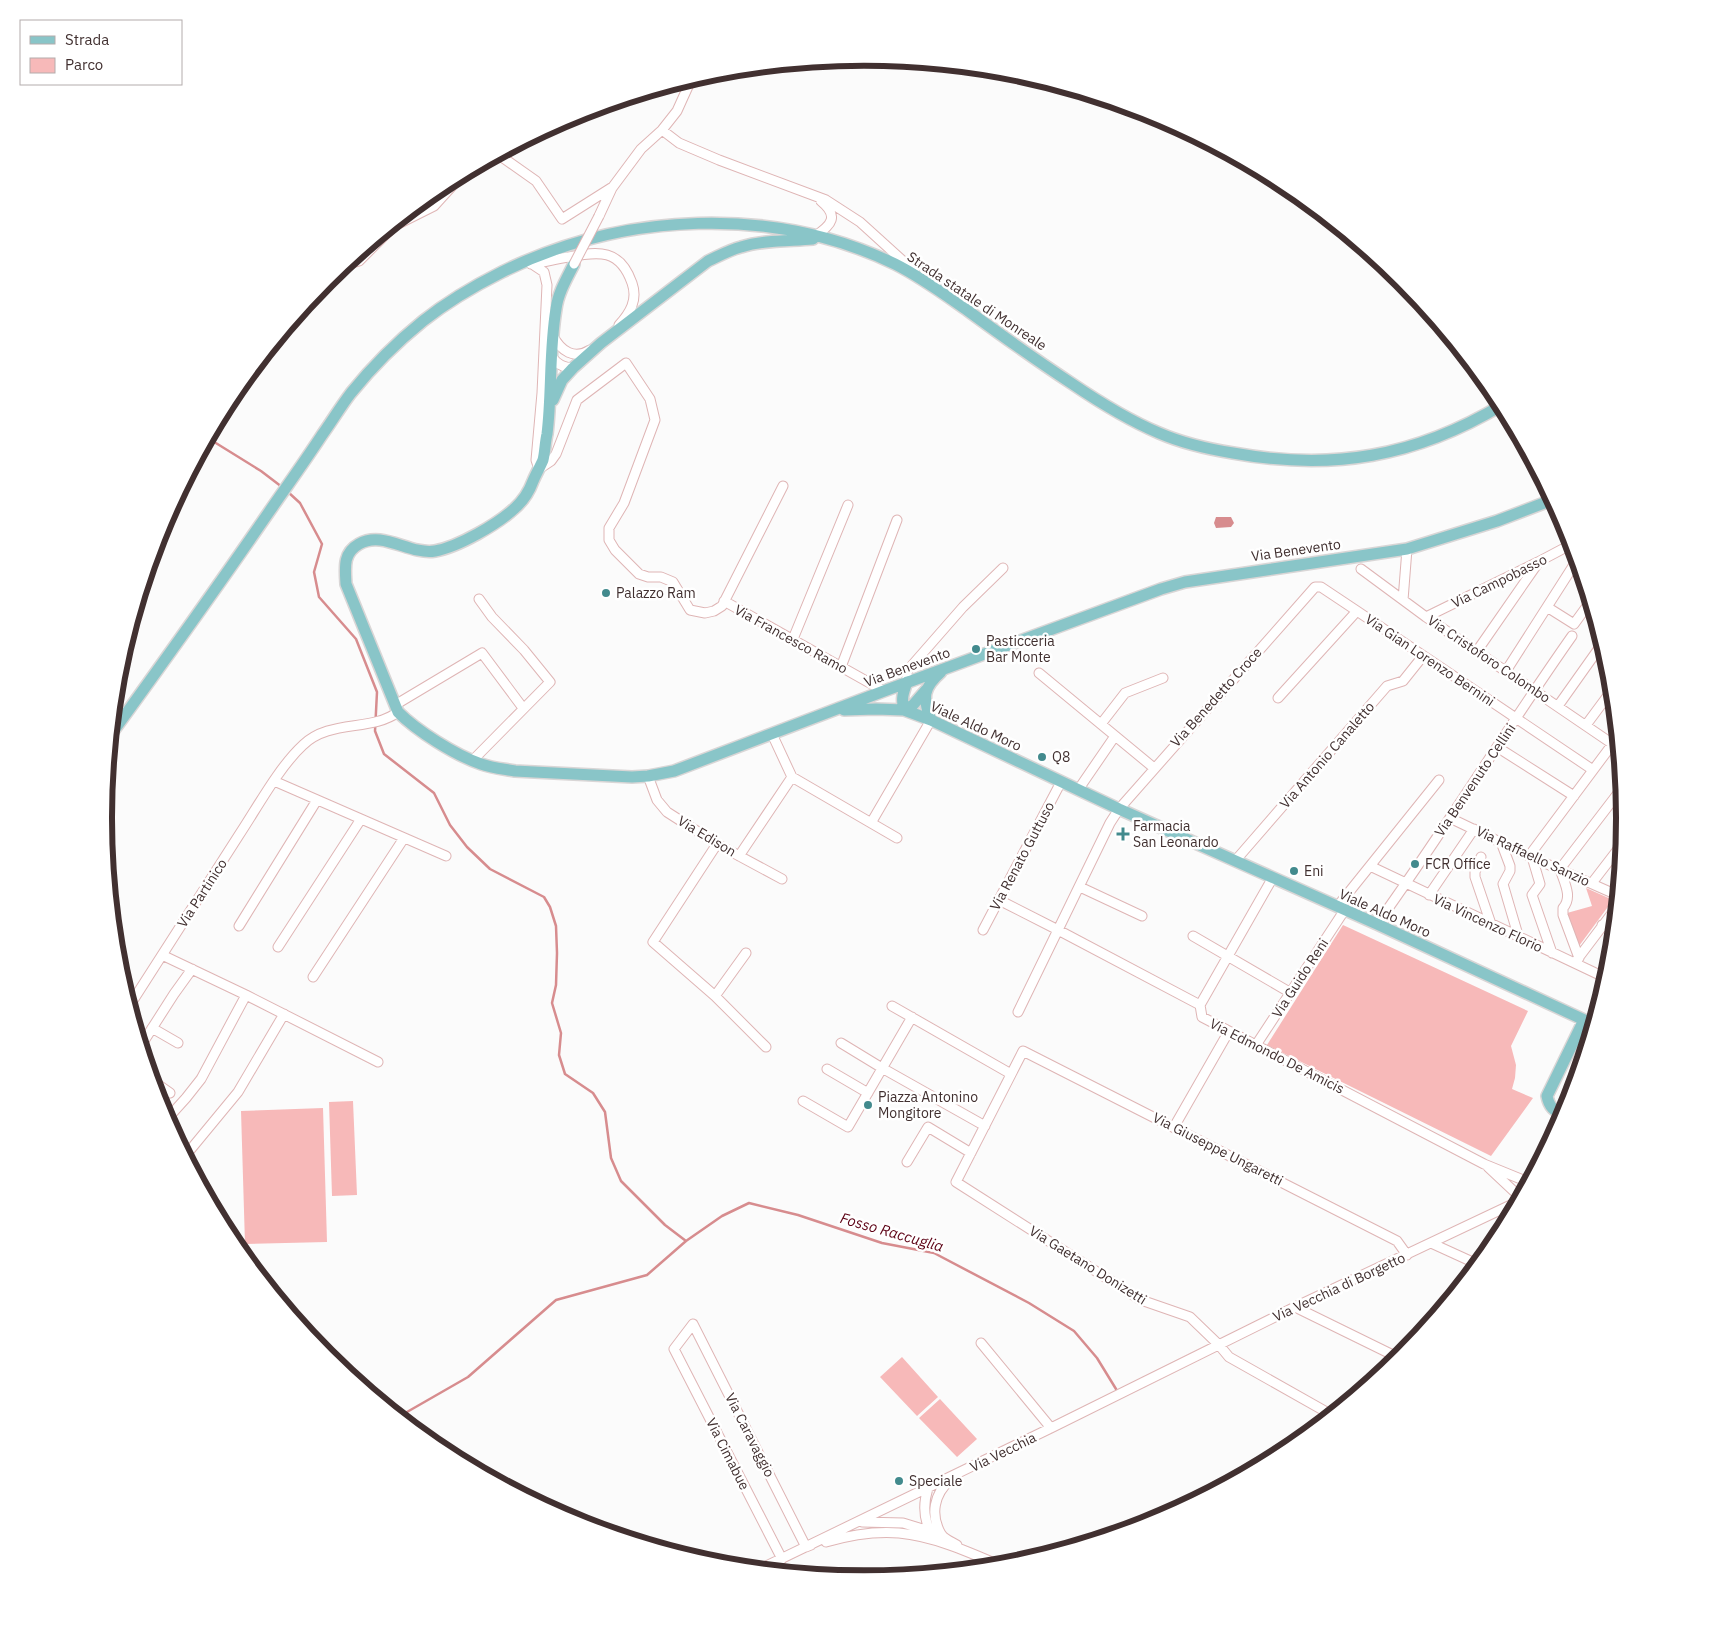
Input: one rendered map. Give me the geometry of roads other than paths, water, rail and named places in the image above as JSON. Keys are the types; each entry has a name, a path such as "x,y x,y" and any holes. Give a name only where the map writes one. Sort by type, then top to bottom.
{"main road":[{"name":"Strada statale di Monreale","path":"119,724 245,547 351,393 387,354 424,320 446,304 512,268 552,250 576,242 631,229 708,223 733,224 768,227 846,244 896,264 925,281 1072,384 1115,411 1162,435 1211,450 1267,460 1322,462 1352,459 1417,445 1441,436 1495,410"},
{"path":"549,411 562,380 573,368 601,343 708,261 725,253 758,243 820,237"},
{"path":"396,708 346,584 345,564 347,555 352,547 363,541 373,539 421,551 452,546 503,518 527,496 543,459 549,411 556,308 562,289 574,264"},
{"name":"Via Benevento","path":"396,708 406,720 453,750 473,760 498,768 515,771 596,776 648,776 674,771 907,682 1185,582 1407,549 1497,521 1546,502"},
{"path":"907,682 902,694 904,710 917,702 932,679 944,669"},
{"path":"926,690 925,700 931,720"},
{"name":"Viale Aldo Moro","path":"832,711 876,708 904,710 931,720 1119,809 1272,879 1377,924 1587,1022"},
{"path":"1556,1112 1548,1103 1547,1096 1587,1025"}],"street":[{"path":"574,264 612,188 641,149 662,130 677,111 687,88"},
{"path":"662,130 679,143 826,200 860,222 925,281"},
{"path":"504,159 536,181 562,219 612,188"},
{"path":"805,192 827,206 832,217 831,223 820,237"},
{"path":"415,216 434,206 445,193"},
{"path":"512,268 592,252 610,256 621,264 630,277 634,301 631,310 601,343 587,352 575,355 565,352 553,336"},
{"path":"532,264 544,272 546,285 542,393 536,460 539,469 551,461 556,454 577,400 581,395 626,363 650,399 655,420 624,503 609,528 609,540 615,550 639,574 648,577 665,578 673,582 690,610 710,613 722,606 783,486"},
{"path":"552,357 557,364 565,368 573,368"},
{"path":"793,639 848,505"},
{"path":"841,667 897,520"},
{"name":"Via Campobasso","path":"1426,617 1565,547"},
{"path":"1403,600 1407,549"},
{"path":"1477,652 1538,562"},
{"path":"1506,671 1573,567"},
{"path":"907,682 906,671 963,607 1003,568"},
{"name":"Via Cristoforo Colombo","path":"1361,569 1477,652 1611,740"},
{"name":"Via Gian Lorenzo Bernini","path":"1315,587 1321,587 1593,770"},
{"name":"Via Benedetto Croce","path":"1018,1012 1110,823 1119,809 1315,587"},
{"path":"473,760 550,682 524,650 492,617 479,599"},
{"name":"Via Francesco Ramo","path":"724,601 884,691"},
{"path":"1548,607 1574,624 1586,608"},
{"path":"1278,698 1357,611"},
{"name":"Via Benvenuto Cellini","path":"1377,924 1406,884 1534,690 1572,636"},
{"path":"1558,706 1597,652"},
{"name":"Via Partinico","path":"135,998 274,781 303,744 326,731 375,722 392,716 396,708 482,653 523,708"},
{"name":"Via Antonio Canaletto","path":"1235,861 1387,686 1403,681 1422,656"},
{"path":"1039,673 1154,768"},
{"path":"1100,724 1125,693 1163,678"},
{"path":"1586,725 1606,699"},
{"path":"871,823 931,720"},
{"path":"772,734 792,777 897,838"},
{"path":"1078,790 1115,736"},
{"path":"1496,747 1574,796"},
{"path":"1552,953 1532,895 1540,884 1531,857 1593,770 1612,748"},
{"name":"Via Edison","path":"648,776 657,800 667,812 716,844 782,879"},
{"path":"739,856 792,777"},
{"name":"Via Guido Reni","path":"1256,1045 1291,993 1341,909 1370,866 1439,780"},
{"path":"274,781 446,856"},
{"name":"Via Renato Guttuso","path":"983,930 1061,782"},
{"path":"1577,961 1563,915 1563,908 1567,903 1568,897 1560,869 1615,797"},
{"path":"239,926 317,800"},
{"name":"Via Raffaello Sanzio","path":"1450,818 1611,893"},
{"path":"278,947 361,819"},
{"path":"1429,895 1474,829"},
{"path":"313,977 404,838"},
{"path":"1501,842 1510,871 1504,884 1518,935"},
{"path":"716,844 653,942 715,996 766,1047"},
{"path":"1592,884 1615,854"},
{"path":"1481,857 1475,877 1491,924"},
{"name":"Via Vincenzo Florio","path":"1370,866 1518,935 1552,953 1577,961 1599,974"},
{"path":"1200,1006 1272,879"},
{"path":"1080,887 1142,916"},
{"name":"Via Edmondo De Amicis","path":"998,900 1200,1006 1202,1017 1484,1164"},
{"path":"1577,961 1609,917"},
{"path":"1602,925 1607,927"},
{"path":"1193,936 1291,993"},
{"path":"715,996 746,953"},
{"path":"162,955 378,1062"},
{"path":"146,1038 192,969"},
{"path":"172,1113 201,1079 246,995"},
{"path":"892,1006 1011,1074 971,1153 928,1128 907,1162"},
{"path":"190,1150 238,1092 284,1014"},
{"path":"803,1101 848,1127 866,1091 912,1017"},
{"path":"152,1028 178,1043"},
{"path":"1174,1127 1229,1031"},
{"path":"841,1043 985,1126"},
{"name":"Via Giuseppe Ungaretti","path":"1011,1074 1023,1051 1397,1241 1406,1255"},
{"path":"827,1069 866,1091"},
{"path":"162,1087 170,1093"},
{"name":"Via Gaetano Donizetti","path":"971,1153 956,1182 1141,1300 1190,1317 1219,1345 1229,1358 1325,1411"},
{"path":"1484,1164 1522,1180"},
{"path":"1484,1164 1516,1193"},
{"name":"Via Vecchia di Borgetto","path":"1162,1374 1295,1307 1507,1207"},
{"path":"1431,1243 1471,1261"},
{"path":"1295,1307 1391,1354"},
{"name":"Via Caravaggio","path":"674,1350 693,1324 806,1547"},
{"path":"981,1343 1051,1428"},
{"name":"Via Cimabue","path":"674,1350 782,1559"},
{"name":"Via Vecchia","path":"772,1564 1162,1374"},
{"path":"940,1539 935,1516 936,1498 946,1483 957,1474"},
{"path":"928,1488 924,1514 930,1531"},
{"path":"857,1522 903,1523 930,1531 940,1539 985,1559"},
{"path":"806,1547 846,1536 875,1532 900,1533 940,1539"}],"waterway":[{"name":"Fosso Raccuglia","path":"213,441 261,471 282,487"},
{"name":"Fosso Raccuglia","path":"288,492 300,503 322,544 314,572 319,597 356,639 377,692 375,731 384,754 434,793 450,825 467,847 490,869 544,897 550,907 556,926 556,985 552,1003 561,1033 559,1055 565,1074 593,1093 605,1112 611,1158 621,1181 665,1225 686,1241"},
{"name":"Fosso Raccuglia","path":"405,1413 468,1377 556,1300 647,1275 686,1241 722,1216 749,1203 798,1215 882,1243 934,1253 1029,1303 1074,1331 1097,1358 1116,1389"}],"place":[{"name":"Palazzo Ram","path":"606,593"},
{"name":"Pasticceria Bar Monte","path":"976,649"},
{"name":"Q8","path":"1042,757"},
{"name":"Farmacia San Leonardo","path":"1123,834"},
{"name":"FCR Office","path":"1415,864"},
{"name":"Eni","path":"1294,871"},
{"name":"Piazza Antonino Mongitore","path":"868,1105"},
{"name":"Speciale","path":"899,1481"}]}
